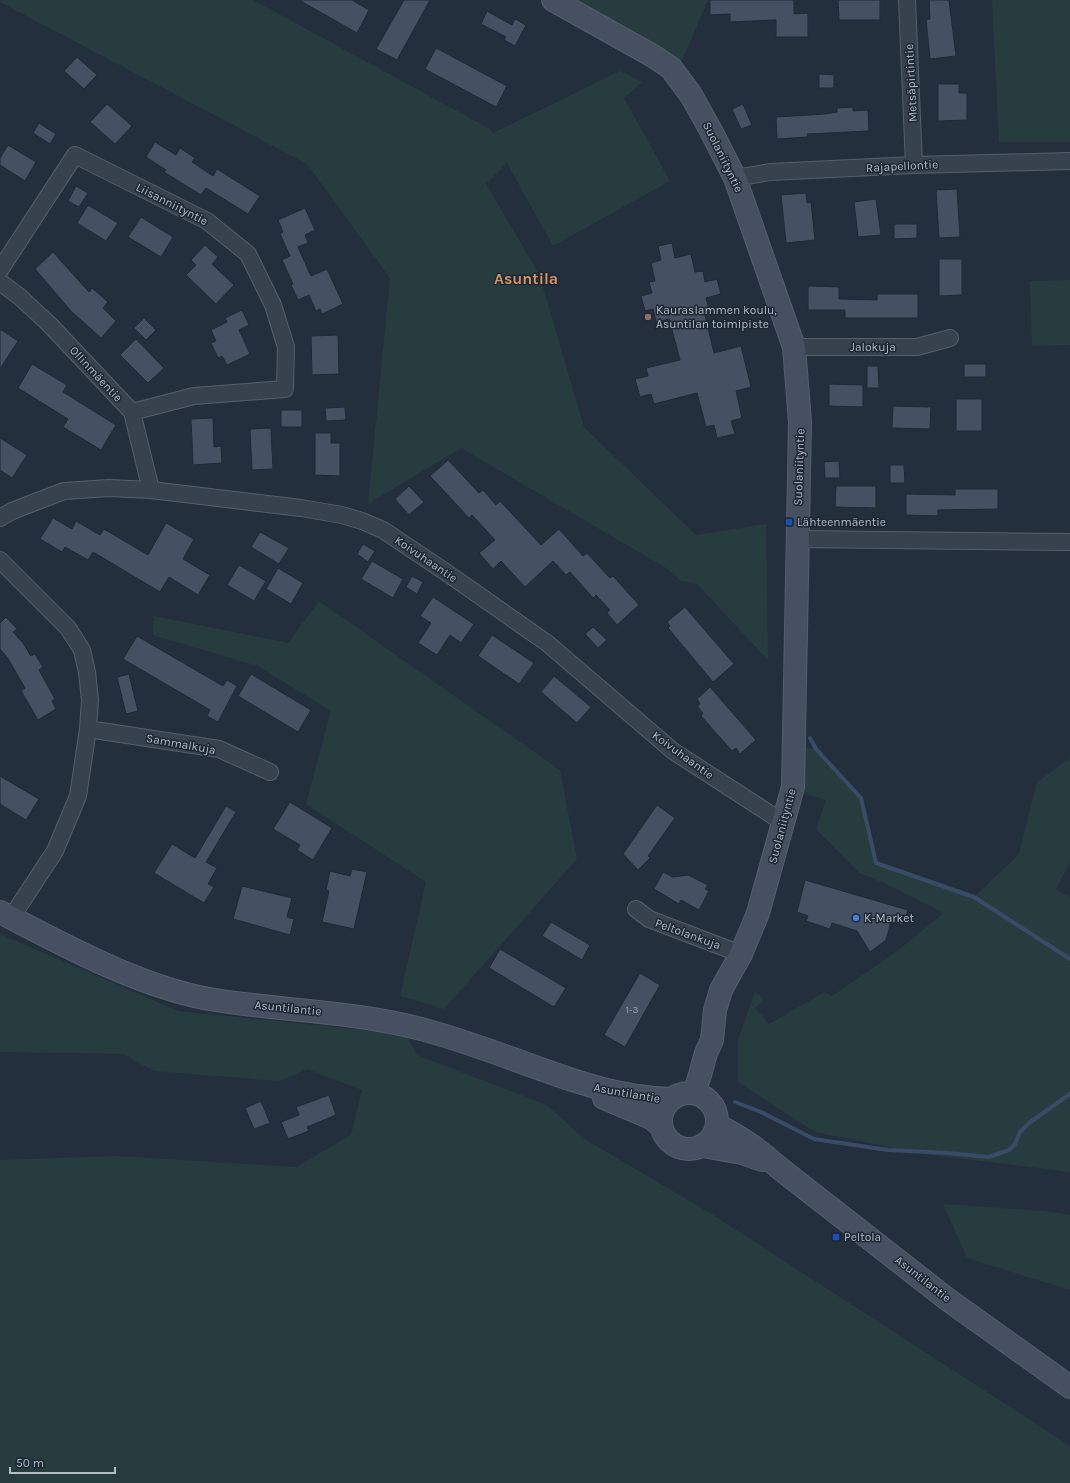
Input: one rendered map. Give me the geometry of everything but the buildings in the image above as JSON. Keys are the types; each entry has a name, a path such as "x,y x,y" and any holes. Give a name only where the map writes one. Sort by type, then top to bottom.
{"street":[{"name":"Suolaniityntie","path":"553,0 653,56 671,68 691,95 735,178 794,347 800,422 793,787 758,913 741,954 721,990 715,1010 712,1040 715,1050 716,1064 702,1097"},
{"name":"Metsäpirtintie","path":"907,0 914,165"},
{"name":"Liisanniityntie","path":"0,270 75,155 207,221 248,254 273,305 286,348 285,389 194,396 132,412"},
{"name":"Rajapellontie","path":"735,178 770,172 914,165 1070,161"},
{"name":"Ollinmäentie","path":"0,282 20,297 50,325 132,412 151,490"},
{"name":"Jalokuja","path":"794,347 917,347 950,338"},
{"name":"Koivuhaantie","path":"0,518 12,511 64,491 109,488 151,490 342,515 382,530 448,573 547,643 673,751 784,823"},
{"path":"798,539 1070,542"},
{"path":"0,560 68,628 82,650 87,672 90,700 88,729 78,796 55,851 6,915"},
{"name":"Sammalkuja","path":"88,729 219,749 270,772"},
{"name":"Peltolankuja","path":"636,910 649,920 741,954"},
{"name":"Asuntilantie","path":"6,915 90,958 161,987 214,1000 360,1016 407,1026 456,1039 583,1085 627,1094 671,1099"},
{"name":"Asuntilantie","path":"583,1085 615,1104 651,1118 661,1126"},
{"path":"686,1093 702,1097 716,1113 718,1125 713,1137 704,1146 688,1149 681,1148 668,1140 661,1126 663,1111 671,1099 686,1093"},
{"name":"Asuntilantie","path":"718,1125 741,1137 762,1151 778,1167 947,1299 1070,1388"},
{"name":"Asuntilantie","path":"704,1146 742,1153 778,1167"}],"green space":[{"path":"0,0 253,0 490,129 493,133 620,71 642,82 624,98 670,181 553,246 507,163 486,184 539,274 584,427 696,535 766,524 768,660 697,584 681,581 666,568 461,448 368,504 390,278 307,164 0,2"},
{"path":"572,0 708,0 681,63"},
{"path":"992,0 1070,0 1070,142 999,142"},
{"path":"1070,280 1070,345 1032,346 1030,281"},
{"path":"319,601 560,770 577,859 444,1009 400,996 426,882 306,804 331,711 258,666 153,635 154,616 288,643"},
{"path":"804,748 816,749 861,798 877,863 974,897 1019,854 1037,782 1070,758 1070,861 1056,889 1070,898 1070,1172 925,1154 815,1132 738,1082 738,1040 755,991 764,1000 755,1008 769,1024 825,992 832,996 892,955 944,913 884,883 859,873 816,829 826,800 801,792"},
{"path":"0,934 178,1011 405,1034 417,1055 547,1105 583,1138 710,1213 1070,1446 1070,1483 0,1483 0,1160 116,1156 296,1167 351,1135 362,1090 307,1069 280,1081 154,1071 123,1054 0,1052"},
{"path":"943,1204 1044,1211 1070,1215 1070,1290 967,1258"}],"waterway":[{"path":"810,738 816,749 861,798 876,863 974,897 1070,959"},
{"path":"735,1102 761,1112 814,1139 888,1150 989,1157 1009,1150 1015,1144 1020,1132 1029,1123 1070,1094"}],"place":[{"name":"Kauraslammen koulu, Asuntilan toimipiste","path":"648,317"},
{"name":"Lähteenmäentie","path":"789,522"},
{"name":"K-Market","path":"856,918"},
{"name":"Peltola","path":"836,1237"}],"district":[{"name":"Asuntila","path":"526,278"}]}
